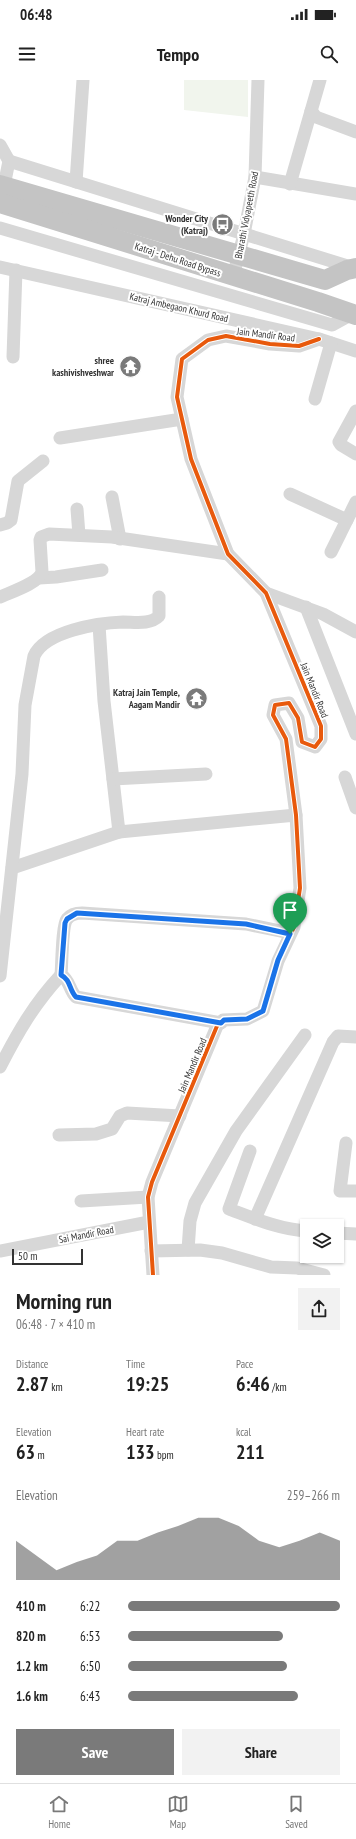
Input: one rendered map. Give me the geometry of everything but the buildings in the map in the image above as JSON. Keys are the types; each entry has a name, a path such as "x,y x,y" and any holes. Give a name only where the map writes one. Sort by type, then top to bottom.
{"highway":[{"name":"Katraj - Dehu Road Bypass","path":"1,194 107,237 354,314"},
{"name":"Katraj - Dehu Road Bypass","path":"1,194 239,255 325,280 356,279"},
{"path":"325,280 347,270 356,268"}],"street":[{"path":"76,182 83,80"},
{"name":"Bharathi Vidyapeeth Road","path":"233,277 244,234 255,177 258,80"},
{"path":"290,184 320,80"},
{"path":"311,111 316,117 356,132"},
{"path":"0,145 9,160 356,268"},
{"path":"1,194 9,160"},
{"path":"255,177 356,194"},
{"path":"0,228 332,325 354,314"},
{"path":"102,258 107,237"},
{"name":"Katraj Ambegaon Khurd Road","path":"0,267 325,341 356,351"},
{"path":"13,357 16,270"},
{"name":"Jain Mandir Road","path":"153,1275 148,1197 152,1182 217,1026 224,1020 247,1019 263,1011 278,960 294,927 300,888 296,815 286,740 274,715 275,705 289,703 298,718 302,742 315,747 321,740 321,726 266,593 228,554 190,459 177,397 182,359 208,340 226,336 270,344 299,346 325,341"},
{"path":"315,399 325,341"},
{"path":"356,411 340,442 341,445 356,454"},
{"path":"60,438 182,419"},
{"path":"0,525 11,520 18,481 42,461"},
{"path":"290,494 347,520"},
{"path":"112,497 120,539"},
{"path":"331,552 356,502"},
{"path":"77,509 79,535"},
{"path":"39,578 42,572 39,545 41,536 49,534 120,539 228,554"},
{"path":"0,597 39,578 102,570"},
{"path":"266,593 323,614 356,632"},
{"path":"0,976 22,774 24,704 36,650 58,635 100,625 152,621 159,616 159,597"},
{"path":"306,607 356,734"},
{"path":"100,625 104,701 119,832"},
{"path":"113,779 206,774"},
{"path":"345,777 356,808"},
{"path":"12,868 119,832 296,815"},
{"path":"0,1067 19,1029 45,992 61,975 65,923 67,919 77,913 246,924 290,934"},
{"path":"61,975 69,982 73,994 76,997 221,1023"},
{"path":"188,1250 190,1221 195,1202 236,1131 305,1035"},
{"path":"255,1219 333,1042 338,1036 356,1037"},
{"path":"59,1135 96,1134 112,1130 120,1116 126,1113 180,1116"},
{"path":"346,1143 340,1191 356,1191"},
{"path":"250,1151 229,1210 255,1219 300,1231"},
{"path":"81,1201 148,1197"},
{"name":"Sai Mandir Road","path":"0,1251 149,1222"},
{"path":"344,1233 356,1234"},
{"path":"151,1251 188,1250 222,1253 271,1267 297,1268 324,1275"}],"shaded area":[{"path":"184,80 248,80 248,117 184,110"}],"cycle path":[{"path":"153,1275 148,1197 152,1182 217,1026 223,1020 247,1019 263,1011 278,961 294,927 300,888 296,815 286,739 273,715 275,705 289,703 298,718 302,742 315,747 321,739 321,726 266,593 228,554 191,459 177,397 182,359 208,340 226,336 270,344 299,346 319,339"}],"place":[{"name":"Wonder City (Katraj)","path":"223,224"},
{"name":"shree kashivishveshwar","path":"130,366"},
{"name":"Katraj Jain Temple, Aagam Mandir","path":"196,698"}],"route":[{"path":"77,913 246,924 290,934 278,960 263,1011 247,1019 224,1020 221,1023 76,997 73,994 66,977 61,975 65,923 71,915 77,913"}]}
